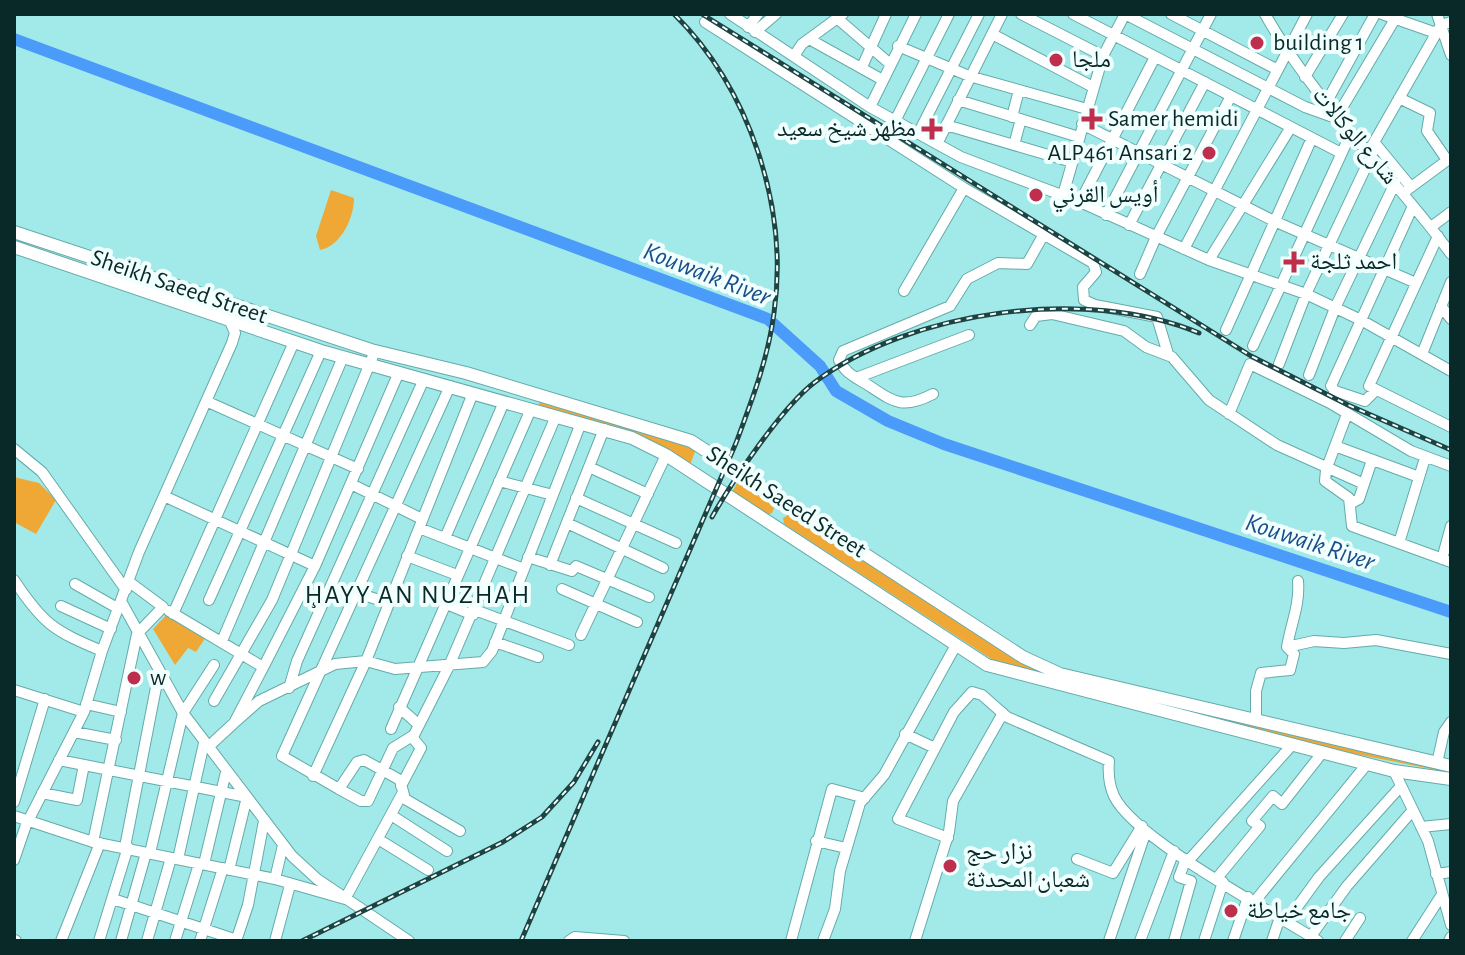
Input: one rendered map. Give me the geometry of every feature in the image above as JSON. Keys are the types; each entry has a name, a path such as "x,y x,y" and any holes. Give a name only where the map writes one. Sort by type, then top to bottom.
{"main road":[{"name":"Sheikh Saeed Street","path":"14,232 294,342 604,429 666,455 987,665 1394,771 1451,779"},
{"name":"Sheikh Saeed Street","path":"14,247 225,313 466,373 701,446 1023,657 1060,674 1451,766"},
{"path":"690,471 701,446"},
{"path":"771,525 788,503"}],"street":[{"path":"730,14 870,107 961,157 1080,202 1209,260 1306,294 1361,320 1451,371"},
{"path":"752,29 758,14"},
{"path":"752,29 776,14"},
{"path":"862,67 886,14"},
{"path":"870,107 881,79 916,14"},
{"path":"895,121 949,14"},
{"path":"919,132 979,14"},
{"path":"937,144 1002,14"},
{"path":"1021,14 1103,56"},
{"path":"1073,14 1341,153"},
{"path":"1063,195 1103,56 1125,14 1320,114 1336,118 1395,19"},
{"path":"1171,14 1276,69"},
{"path":"1106,215 1211,14"},
{"path":"1184,249 1307,14"},
{"path":"1305,77 1343,14"},
{"path":"1326,103 1375,14"},
{"path":"1382,14 1395,19 1441,23"},
{"path":"794,56 809,39 841,17 889,63"},
{"name":"شارع الوكالات","path":"1271,17 1286,51 1336,118 1372,149 1395,183 1407,190 1413,206 1451,254"},
{"path":"705,22 964,188 1095,266 1096,272 1082,292 1087,303 1157,317 1168,354 1204,395 1277,445 1326,470 1364,484"},
{"path":"1441,23 1451,55"},
{"path":"1279,364 1306,294 1372,149 1441,23"},
{"path":"992,34 1093,87"},
{"path":"809,39 881,79"},
{"path":"898,46 969,76 1087,109"},
{"path":"1080,202 1155,57"},
{"path":"1129,225 1205,82"},
{"path":"1014,145 1019,90"},
{"path":"1140,274 1156,237 1231,96"},
{"path":"1372,149 1407,190 1449,159 1427,131 1430,113 1399,98"},
{"path":"958,100 1079,137"},
{"path":"1082,124 1242,206 1416,283"},
{"path":"946,125 1072,162"},
{"path":"1209,260 1291,127"},
{"path":"1253,346 1351,133"},
{"path":"1226,330 1312,138"},
{"path":"1309,375 1335,308 1395,183"},
{"path":"904,291 964,188"},
{"path":"1376,390 1365,401 1335,391 1331,386 1413,206"},
{"path":"1451,212 1435,231 1416,283 1369,386 1451,427"},
{"path":"933,394 903,403 890,401 846,373 839,360 843,351 950,306 967,279 998,263 1027,264 1044,234"},
{"path":"1422,354 1451,282"},
{"path":"1441,306 1451,319"},
{"path":"14,860 29,819 85,708 127,585 235,333 225,313"},
{"path":"1030,325 1036,316 1045,314 1106,325 1130,334 1146,347 1168,354"},
{"path":"856,378 969,335"},
{"path":"173,614 294,342"},
{"path":"209,600 321,351"},
{"path":"214,701 272,600 375,351"},
{"path":"222,641 343,357"},
{"path":"1229,414 1250,364 1330,403 1425,458 1451,466"},
{"path":"234,723 315,566 399,372"},
{"path":"289,688 297,661 374,496 424,379"},
{"path":"450,386 282,756 313,776 365,802 393,748 412,737 449,666 556,416"},
{"path":"1330,403 1335,391"},
{"path":"313,776 366,661 473,393"},
{"path":"208,402 358,469"},
{"path":"445,538 504,402"},
{"path":"391,729 531,409"},
{"path":"1347,414 1326,470 1325,481 1349,498 1352,526 1446,561 1451,526"},
{"path":"147,941 175,858 205,745 259,701 320,674 335,664 366,661 395,669 483,662 495,642 581,423"},
{"path":"550,565 604,429"},
{"path":"1335,446 1419,477"},
{"path":"14,449 42,472 127,585 263,667"},
{"path":"581,635 666,455"},
{"path":"1399,543 1425,458"},
{"path":"1350,504 1359,499 1372,460"},
{"path":"589,467 648,494"},
{"path":"499,481 553,495"},
{"path":"351,484 397,505 445,538 524,569"},
{"path":"164,496 315,566"},
{"path":"576,498 676,543"},
{"path":"567,523 621,551 663,568"},
{"path":"407,556 457,575"},
{"path":"528,557 572,571 576,566 649,597"},
{"path":"14,580 41,619 62,634 102,651"},
{"path":"1287,647 1291,619 1300,603 1298,581"},
{"path":"75,584 120,606 183,713 283,845 317,879 409,941"},
{"path":"562,589 637,622"},
{"path":"357,593 389,603"},
{"path":"444,603 569,645"},
{"path":"61,606 111,629"},
{"path":"61,941 96,843 137,634 163,607"},
{"path":"1287,647 1314,641 1344,643 1376,640 1451,654"},
{"path":"495,642 538,657"},
{"path":"823,941 835,909 846,848 865,798 884,775 956,645"},
{"path":"1256,721 1256,691 1261,673 1290,670 1294,654 1287,647"},
{"path":"121,941 148,853 183,713 214,665"},
{"path":"99,941 126,847 159,672"},
{"path":"14,691 85,708 121,712"},
{"path":"948,838 898,819 954,712 972,692 982,695 1003,713 1109,761 1108,775 1115,799 1144,829 1174,851 1315,938 1347,886 1413,810"},
{"path":"14,802 45,699"},
{"path":"399,707 419,725"},
{"path":"915,941 948,838 953,801 1003,713"},
{"path":"1437,763 1444,732 1451,722"},
{"path":"74,732 116,740"},
{"path":"905,734 935,748"},
{"path":"345,899 391,815 421,748 412,737"},
{"path":"1174,941 1191,881 1179,877 1187,859 1292,745"},
{"path":"1204,941 1220,880 1260,826 1252,821 1273,796 1282,804 1322,753"},
{"path":"59,760 247,797"},
{"path":"339,789 361,760 400,780 405,799 460,831"},
{"path":"1233,941 1251,899 1367,764"},
{"path":"42,793 77,800 84,765"},
{"path":"1394,771 1421,827 1451,925"},
{"path":"175,941 202,864 226,772"},
{"path":"1272,941 1319,877 1401,786"},
{"path":"791,941 832,789 865,798"},
{"path":"200,941 247,797"},
{"path":"391,815 447,851"},
{"path":"14,816 96,843 275,879 345,899"},
{"path":"113,899 236,940 254,875 264,821"},
{"path":"1421,827 1451,824"},
{"path":"1077,859 1113,873 1144,829"},
{"path":"1109,941 1144,829"},
{"path":"378,839 428,870"},
{"path":"816,841 846,848"},
{"path":"275,879 283,845"},
{"path":"1140,941 1174,851"},
{"path":"1436,874 1451,872"},
{"path":"275,941 290,885"},
{"path":"1412,941 1441,896"},
{"path":"1345,941 1360,918"},
{"path":"1288,922 1292,941"},
{"path":"569,941 575,937 623,941"}],"shaded area":[{"path":"331,190 354,198 353,206 349,222 340,237 320,250 316,236"},
{"path":"540,401 689,444 696,449 690,465 538,408"},
{"path":"741,476 777,500 772,513 767,515 731,494"},
{"path":"14,477 39,483 56,500 36,534 14,522"},
{"path":"795,511 1017,656 1272,729 1400,761 1451,768 1451,773 1331,749 996,662 784,524 783,518"},
{"path":"168,613 206,637 196,652 188,648 175,665 153,629"}],"waterway":[{"name":"Kouwaik River","path":"14,39 768,319 820,366 836,391 888,421 944,444 1451,612"}],"railway":[{"path":"521,941 736,443 759,379 774,313 777,273 775,233 769,192 758,152 724,78 701,44 674,14"},
{"path":"702,14 1251,356 1348,405 1451,450"},
{"path":"712,517 759,445 802,393 855,357 900,337 949,322 1001,313 1054,309 1106,311 1155,319 1199,333"},
{"path":"302,941 503,842 542,817 574,782 598,742"}],"place":[{"name":"building 1","path":"1257,43"},
{"name":"ملجا","path":"1056,60"},
{"name":"Samer hemidi","path":"1092,119"},
{"name":"مظهر شيخ سعيد","path":"932,129"},
{"name":"ALP461 Ansari 2","path":"1209,153"},
{"name":"أويس القرني","path":"1036,195"},
{"name":"احمد ثلجة","path":"1294,262"},
{"name":"w","path":"134,678"},
{"name":"نزار حج شعبان المحدثة","path":"950,866"},
{"name":"جامع خياطة","path":"1231,911"}],"district":[{"name":"ḨAYY AN NUZHAH","path":"418,595"}]}
